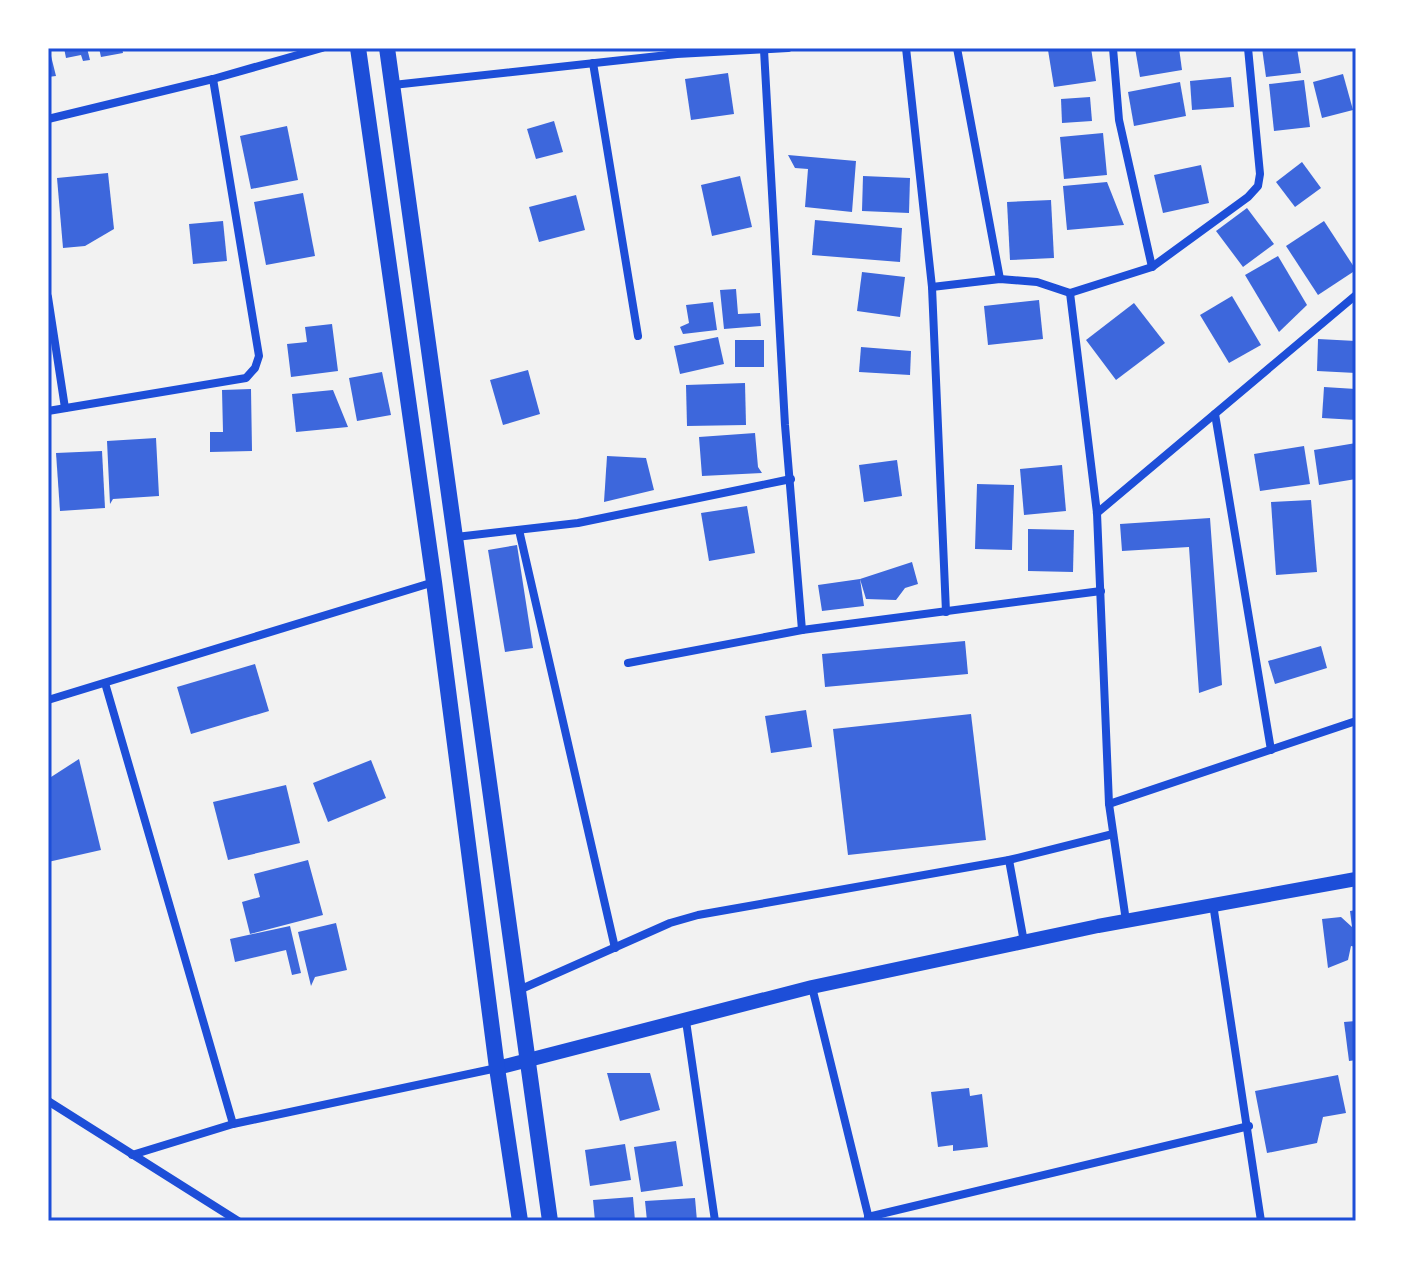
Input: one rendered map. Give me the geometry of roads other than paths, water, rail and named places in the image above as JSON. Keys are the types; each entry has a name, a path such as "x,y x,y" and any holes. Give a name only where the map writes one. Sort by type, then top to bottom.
{"main road":[{"path":"358,48 520,1221"},
{"path":"387,48 550,1221"},
{"path":"373,152 401,148"}],"street":[{"path":"48,119 213,79 322,48"},
{"path":"393,85 677,54 788,48"},
{"path":"906,48 932,287 946,612"},
{"path":"957,48 1000,279"},
{"path":"1113,48 1119,120 1152,267"},
{"path":"932,287 1000,279 1037,282 1070,293 1152,267 1248,197 1258,186 1260,174 1248,48"},
{"path":"764,50 784,410 802,630"},
{"path":"593,63 638,336"},
{"path":"48,411 246,378 255,368 259,356 213,79"},
{"path":"1070,293 1097,513 1109,804 1126,921"},
{"path":"1097,513 1356,295"},
{"path":"48,297 65,408"},
{"path":"1215,414 1271,750"},
{"path":"456,537 578,523 791,479"},
{"path":"519,530 615,948"},
{"path":"48,700 434,582"},
{"path":"628,663 802,630 1101,591"},
{"path":"105,683 233,1124"},
{"path":"1109,804 1356,721"},
{"path":"519,990 670,923 698,915 1009,860 1113,834"},
{"path":"1009,860 1024,942"},
{"path":"132,1155 233,1124 529,1061 812,987 1126,921 1356,879"},
{"path":"1213,904 1261,1221"},
{"path":"812,987 869,1219 1249,1126"},
{"path":"686,1021 715,1221"},
{"path":"48,1101 238,1221"}]}
